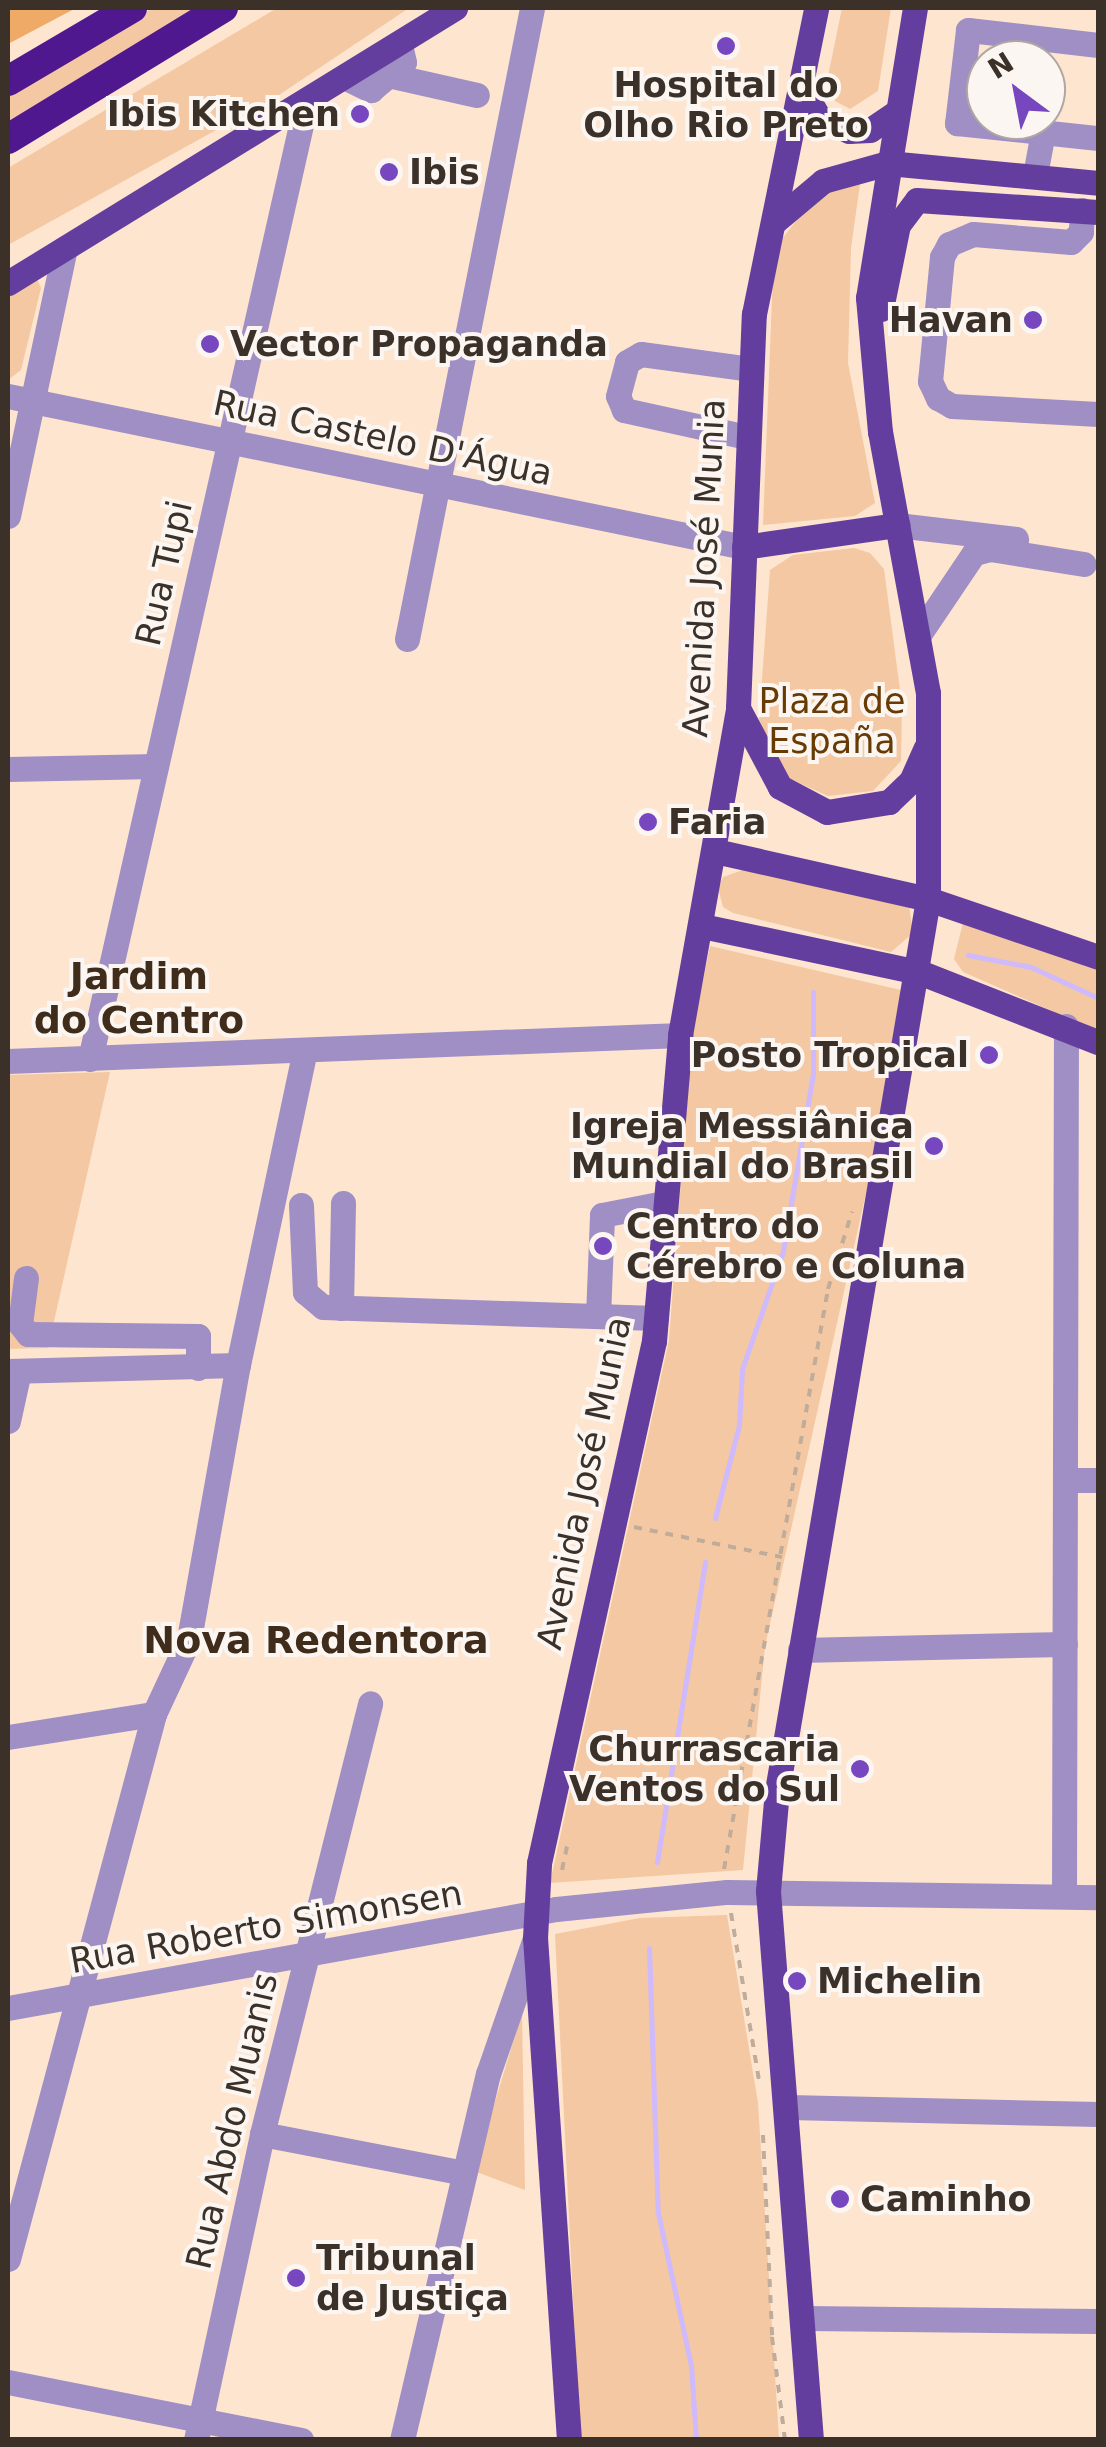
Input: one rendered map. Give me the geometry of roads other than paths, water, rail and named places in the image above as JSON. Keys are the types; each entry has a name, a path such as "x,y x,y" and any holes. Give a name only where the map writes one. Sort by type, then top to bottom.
{"highway":[{"path":"8,82 132,8"},
{"path":"8,140 223,8"},
{"path":"77,99 238,8"}],"main road":[{"path":"8,283 455,8"},
{"name":"Avenida José Munia","path":"569,2440 539,1863 656,1318 680,1034 716,850 738,708 750,369 772,224 803,90 816,8"},
{"path":"811,2440 788,2107 768,1891 800,1650 920,972 928,899 930,736 918,636 871,349 871,258 915,8"},
{"path":"803,90 820,118 838,129 870,130 898,112"},
{"path":"772,224 824,181 888,163 1098,183"},
{"path":"871,349 898,224 917,200 1090,211"},
{"path":"744,547 897,526"},
{"path":"742,585 790,541"},
{"path":"738,708 780,787 809,808 840,814 889,802 911,780 930,736"},
{"path":"716,850 928,899 1098,957"},
{"path":"702,926 920,972 1066,1026 1098,1042"}],"street":[{"path":"408,640 532,8"},
{"path":"967,40 968,30 1055,40"},
{"path":"1066,41 1098,45"},
{"path":"346,78 371,90 404,62 400,44"},
{"path":"966,47 957,123 966,124"},
{"path":"391,76 473,94"},
{"name":"Rua Tupi","path":"90,1059 306,102"},
{"path":"1066,135 1098,138"},
{"path":"1036,175 1042,140"},
{"path":"1090,211 1081,232 1071,242 973,234 949,244 942,257 930,381 938,398 952,406 1098,414"},
{"path":"8,516 66,248"},
{"path":"746,438 624,410 618,396 626,362 641,354 750,369"},
{"name":"Rua Castelo D'Água","path":"8,396 744,547"},
{"path":"897,526 1084,558 1004,550 974,553 918,636"},
{"path":"8,769 156,766"},
{"path":"1064,1896 1066,1026"},
{"path":"8,1061 304,1054 680,1034"},
{"path":"8,2258 73,1997 154,1714 189,1639 238,1365 304,1054"},
{"path":"598,1316 602,1215 610,1208 664,1202"},
{"path":"340,1308 343,1203"},
{"path":"301,1205 305,1292 312,1303 340,1308 656,1318"},
{"path":"26,1278 20,1324 28,1334 198,1336 198,1368"},
{"path":"8,1421 13,1371 238,1365"},
{"path":"1065,1480 1098,1480"},
{"path":"800,1650 1065,1644"},
{"name":"Rua Abdo Muanis","path":"198,2430 262,2134 370,1704"},
{"path":"8,1737 154,1714"},
{"name":"Rua Roberto Simonsen","path":"8,2008 727,1892 1098,1897"},
{"path":"402,2440 488,2074 542,1920"},
{"path":"788,2107 1098,2114"},
{"path":"262,2134 464,2174"},
{"path":"804,2318 1098,2321"},
{"path":"8,2382 198,2430 301,2440"}],"waterway":[{"path":"968,955 1031,967 1098,998"},
{"path":"715,1518 739,1425 742,1369 783,1251 813,1074 813,992"},
{"path":"657,1862 705,1562"},
{"path":"649,1948 658,2213 691,2365 696,2440"}],"place":[{"name":"Hospital do Olho Rio Preto","path":"726,46"},
{"name":"Ibis Kitchen","path":"360,114"},
{"name":"Ibis","path":"389,172"},
{"name":"Havan","path":"1033,320"},
{"name":"Vector Propaganda","path":"210,344"},
{"name":"Faria","path":"648,822"},
{"name":"Posto Tropical","path":"989,1055"},
{"name":"Igreja Messiânica Mundial do Brasil","path":"934,1146"},
{"name":"Centro do Cérebro e Coluna","path":"603,1246"},
{"name":"Churrascaria Ventos do Sul","path":"860,1769"},
{"name":"Michelin","path":"797,1981"},
{"name":"Caminho","path":"840,2199"},
{"name":"Tribunal de Justiça","path":"296,2278"}],"district":[{"name":"Jardim do Centro","path":"139,999"},
{"name":"Nova Redentora","path":"316,1641"}],"park label":[{"name":"Plaza de España","path":"832,721"}]}
